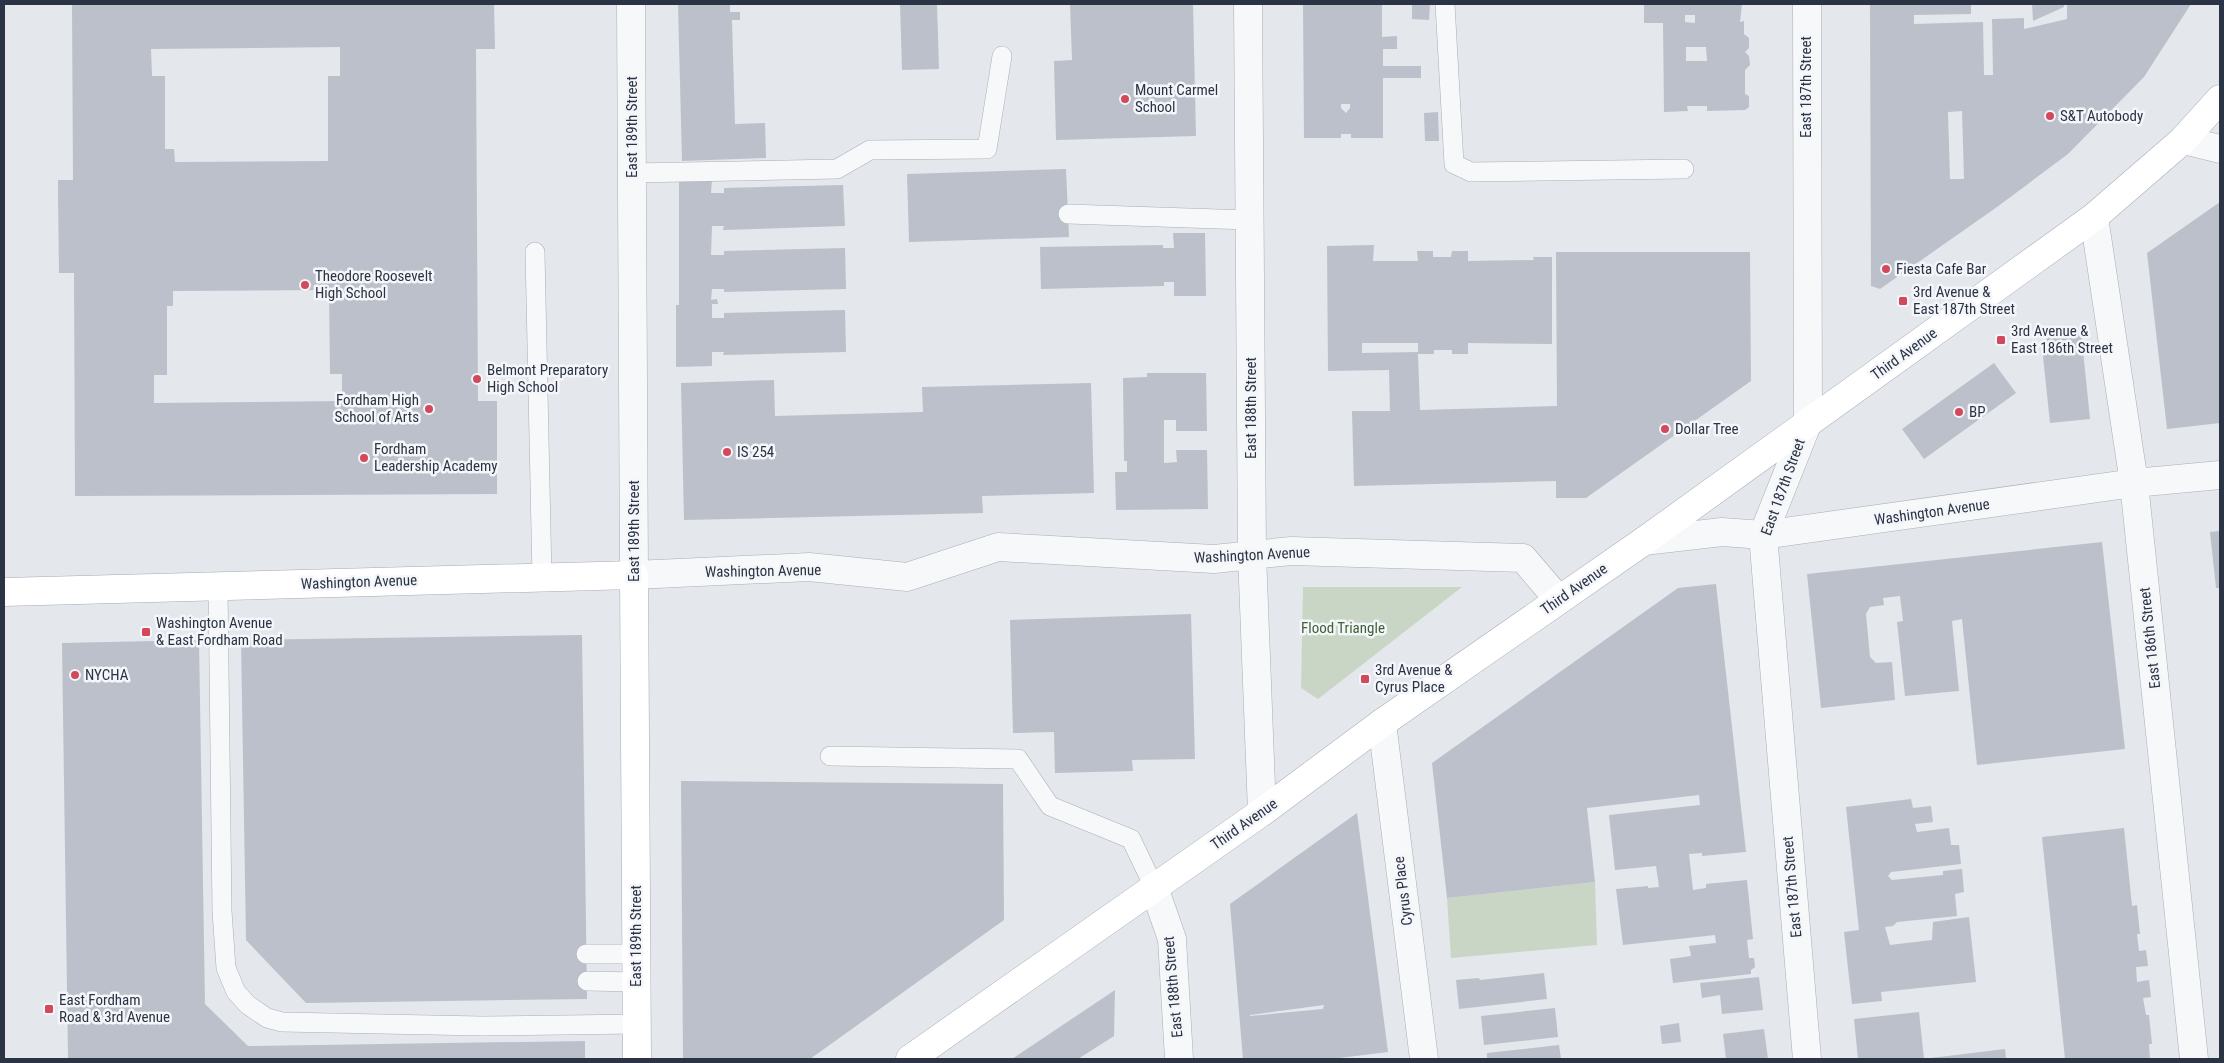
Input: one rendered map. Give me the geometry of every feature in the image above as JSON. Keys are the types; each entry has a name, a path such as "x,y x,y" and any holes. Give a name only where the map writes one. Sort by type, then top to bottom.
{"main road":[{"name":"Third Avenue","path":"910,1059 1262,812 1382,723 1644,541 2094,217 2183,140 2220,98"},
{"name":"Washington Avenue","path":"4,592 634,575"},
{"name":"East 189th Street","path":"634,575 637,1059"}],"street":[{"name":"East 189th Street","path":"631,4 634,575"},
{"name":"East 188th Street","path":"1248,4 1252,554 1262,812"},
{"name":"East 187th Street","path":"1807,4 1808,422 1763,535 1807,1059"},
{"path":"2183,140 2220,149"},
{"name":"East 186th Street","path":"2094,217 2134,484 2194,1059"},
{"name":"Washington Avenue","path":"1644,541 1722,532 1763,535 2134,484 2220,475"},
{"name":"Washington Avenue","path":"634,575 809,567 907,577 998,547 1214,559 1291,551 1523,558 1558,599"},
{"name":"Cyrus Place","path":"1382,723 1424,1059"},
{"name":"East 188th Street","path":"1154,887 1172,939 1179,1059"}],"lane":[{"path":"1445,4 1454,164 1472,172 1684,169"},
{"path":"632,173 837,169 870,150 987,149 1002,56"},
{"path":"1068,214 1249,220"},
{"path":"535,252 542,577"},
{"path":"218,586 222,911 226,968 236,992 248,1005 267,1018 292,1023 471,1026 636,1024"},
{"path":"830,756 1018,759 1050,806 1131,839 1154,887"},
{"path":"586,954 636,954"},
{"path":"587,981 636,982"}],"green space":[{"name":"Flood Triangle","path":"1303,587 1462,587 1318,699 1301,688"},
{"path":"1595,882 1597,945 1451,958 1447,898"}],"building":[{"path":"72,4 494,4 495,49 476,49 478,401 497,401 497,494 75,496 74,273 59,273 58,193 58,180 73,180","holes":["340,47 340,76 328,76 328,161 175,162 174,149 165,149 165,76 152,76 151,49","329,290 330,374 342,374 342,401 154,403 154,375 167,375 167,306 173,306 173,291"]},
{"path":"678,4 730,4 730,12 740,12 740,20 732,20 735,124 765,123 766,158 682,161"},
{"path":"900,4 937,4 939,69 902,70"},
{"name":"Mount Carmel School","path":"1070,4 1193,4 1196,136 1056,140 1054,61 1072,60"},
{"path":"1303,4 1382,4 1382,37 1397,36 1397,49 1383,49 1383,66 1421,66 1421,78 1383,78 1383,138 1351,138 1351,134 1341,134 1341,138 1304,138","holes":["1341,104 1350,104 1350,108 1346,113 1341,108"]},
{"path":"1412,4 1430,4 1429,20 1412,19"},
{"path":"1644,4 1742,4 1740,22 1744,21 1744,34 1749,38 1749,48 1745,52 1749,56 1750,65 1745,70 1745,94 1749,96 1749,107 1745,110 1707,111 1707,106 1687,106 1688,111 1664,112 1663,23 1644,23","holes":["1685,15 1695,15 1695,23 1685,22","1686,47 1706,47 1707,61 1686,61"]},
{"path":"1870,4 1971,4 1971,14 1914,15 1914,24 1983,22 1984,75 1993,75 1992,19 2024,18 2024,29 2067,19 2067,4 2191,4 2144,77 2068,154 1997,207 1880,289 1871,286","holes":["1962,111 1964,179 1950,179 1948,112"]},
{"path":"2032,4 2064,4 2064,7 2033,21"},
{"path":"1438,112 1439,141 1425,141 1424,113"},
{"path":"1066,169 1069,237 909,242 907,174"},
{"path":"679,179 712,179 711,193 724,193 724,188 843,185 845,226 723,230 724,226 712,226 711,255 724,255 724,251 845,248 846,289 724,292 724,289 712,289 711,300 717,299 718,304 712,304 712,318 724,318 724,313 845,310 846,352 723,355 724,352 712,352 712,366 676,367 676,305 679,305"},
{"path":"2220,202 2220,423 2167,429 2147,253"},
{"path":"1173,233 1205,233 1206,296 1174,296 1174,282 1164,282 1164,286 1041,289 1040,247 1163,245 1163,248 1174,248"},
{"path":"1374,245 1373,261 1418,261 1417,251 1433,251 1433,257 1451,257 1452,251 1468,251 1468,261 1534,260 1533,257 1552,257 1552,344 1468,343 1468,354 1452,354 1452,350 1434,350 1434,354 1418,354 1420,410 1557,406 1556,252 1750,252 1751,381 1586,498 1556,498 1556,481 1354,486 1352,411 1390,411 1389,370 1328,371 1327,246","holes":["1362,343 1418,343 1418,352 1362,353"]},
{"path":"2081,331 2090,419 2050,423 2042,347 2050,334"},
{"path":"1994,363 2016,393 1924,459 1902,429"},
{"path":"1147,373 1206,373 1207,431 1176,431 1176,420 1164,420 1164,463 1177,462 1176,450 1207,450 1208,509 1116,510 1115,472 1127,472 1127,461 1124,461 1123,378 1147,377"},
{"path":"774,380 775,416 923,412 922,387 1091,383 1094,493 982,496 983,513 684,520 681,383"},
{"path":"2220,531 2220,588 2216,588 2210,532"},
{"path":"2102,542 2125,749 1977,765 1962,619 1952,621 1959,691 1905,696 1897,622 1903,621 1900,596 1883,598 1884,605 1870,607 1866,614 1870,657 1876,663 1892,662 1895,700 1821,708 1807,574"},
{"path":"1716,584 1746,852 1702,856 1702,853 1689,854 1693,890 1706,888 1706,884 1747,880 1753,939 1747,940 1749,958 1754,958 1755,967 1751,970 1751,974 1673,983 1670,959 1691,956 1689,946 1716,943 1715,935 1623,945 1616,889 1648,886 1648,888 1659,887 1656,866 1615,870 1609,815 1700,805 1699,795 1587,808 1595,882 1447,898 1432,763 1678,588"},
{"path":"1191,614 1195,759 1132,760 1133,771 1055,773 1054,732 1013,733 1010,620"},
{"path":"582,635 587,999 306,1003 246,940 241,640"},
{"path":"199,640 205,1004 248,1046 585,1041 585,1059 68,1059 62,643"},
{"path":"681,781 1003,784 1004,920 810,1059 683,1059"},
{"path":"1911,799 1913,808 1931,806 1933,822 1915,824 1917,832 1949,828 1951,845 1959,845 1961,864 1891,872 1888,876 1892,880 1943,875 1943,871 1962,869 1964,892 1955,894 1957,916 1897,922 1893,926 1885,927 1890,945 1932,940 1933,922 1969,917 1976,982 1881,992 1882,1001 1852,1004 1844,932 1859,930 1846,807"},
{"path":"1357,813 1388,1052 1331,1059 1243,1059 1230,904","holes":["1324,1005 1323,1009 1250,1016"]},
{"path":"2124,828 2132,906 2137,905 2140,934 2137,934 2139,951 2146,950 2148,966 2136,967 2137,982 2149,980 2151,997 2143,998 2146,1015 2149,1015 2152,1044 2149,1044 2150,1059 2065,1059 2042,837"},
{"path":"1544,973 1547,999 1459,1009 1456,980 1479,978 1480,980"},
{"path":"1759,977 1763,1010 1722,1014 1720,995 1702,998 1700,983"},
{"path":"1115,990 1114,1036 1078,1059 1012,1059"},
{"path":"1555,1008 1558,1037 1484,1045 1481,1016"},
{"path":"1919,1012 1924,1059 1858,1059 1854,1019"},
{"path":"1679,1023 1681,1042 1662,1044 1660,1026"},
{"path":"1764,1029 1768,1059 1726,1059 1723,1034"},
{"path":"1559,1045 1561,1059 1487,1059 1487,1053"},
{"path":"2005,1049 2006,1059 1931,1059 1931,1058"}],"place":[{"name":"Mount Carmel School","path":"1125,99"},
{"name":"S&T Autobody","path":"2050,116"},
{"name":"Fiesta Cafe Bar","path":"1886,269"},
{"name":"Theodore Roosevelt High School","path":"305,285"},
{"name":"3rd Avenue & East 187th Street","path":"1903,301"},
{"name":"3rd Avenue & East 186th Street","path":"2001,340"},
{"name":"Belmont Preparatory High School","path":"477,379"},
{"name":"Fordham High School of Arts","path":"429,409"},
{"name":"BP","path":"1959,412"},
{"name":"Dollar Tree","path":"1665,429"},
{"name":"IS 254","path":"727,452"},
{"name":"Fordham Leadership Academy","path":"364,458"},
{"name":"Washington Avenue & East Fordham Road","path":"146,632"},
{"name":"NYCHA","path":"75,675"},
{"name":"3rd Avenue & Cyrus Place","path":"1365,679"},
{"name":"East Fordham Road & 3rd Avenue","path":"49,1009"}]}
